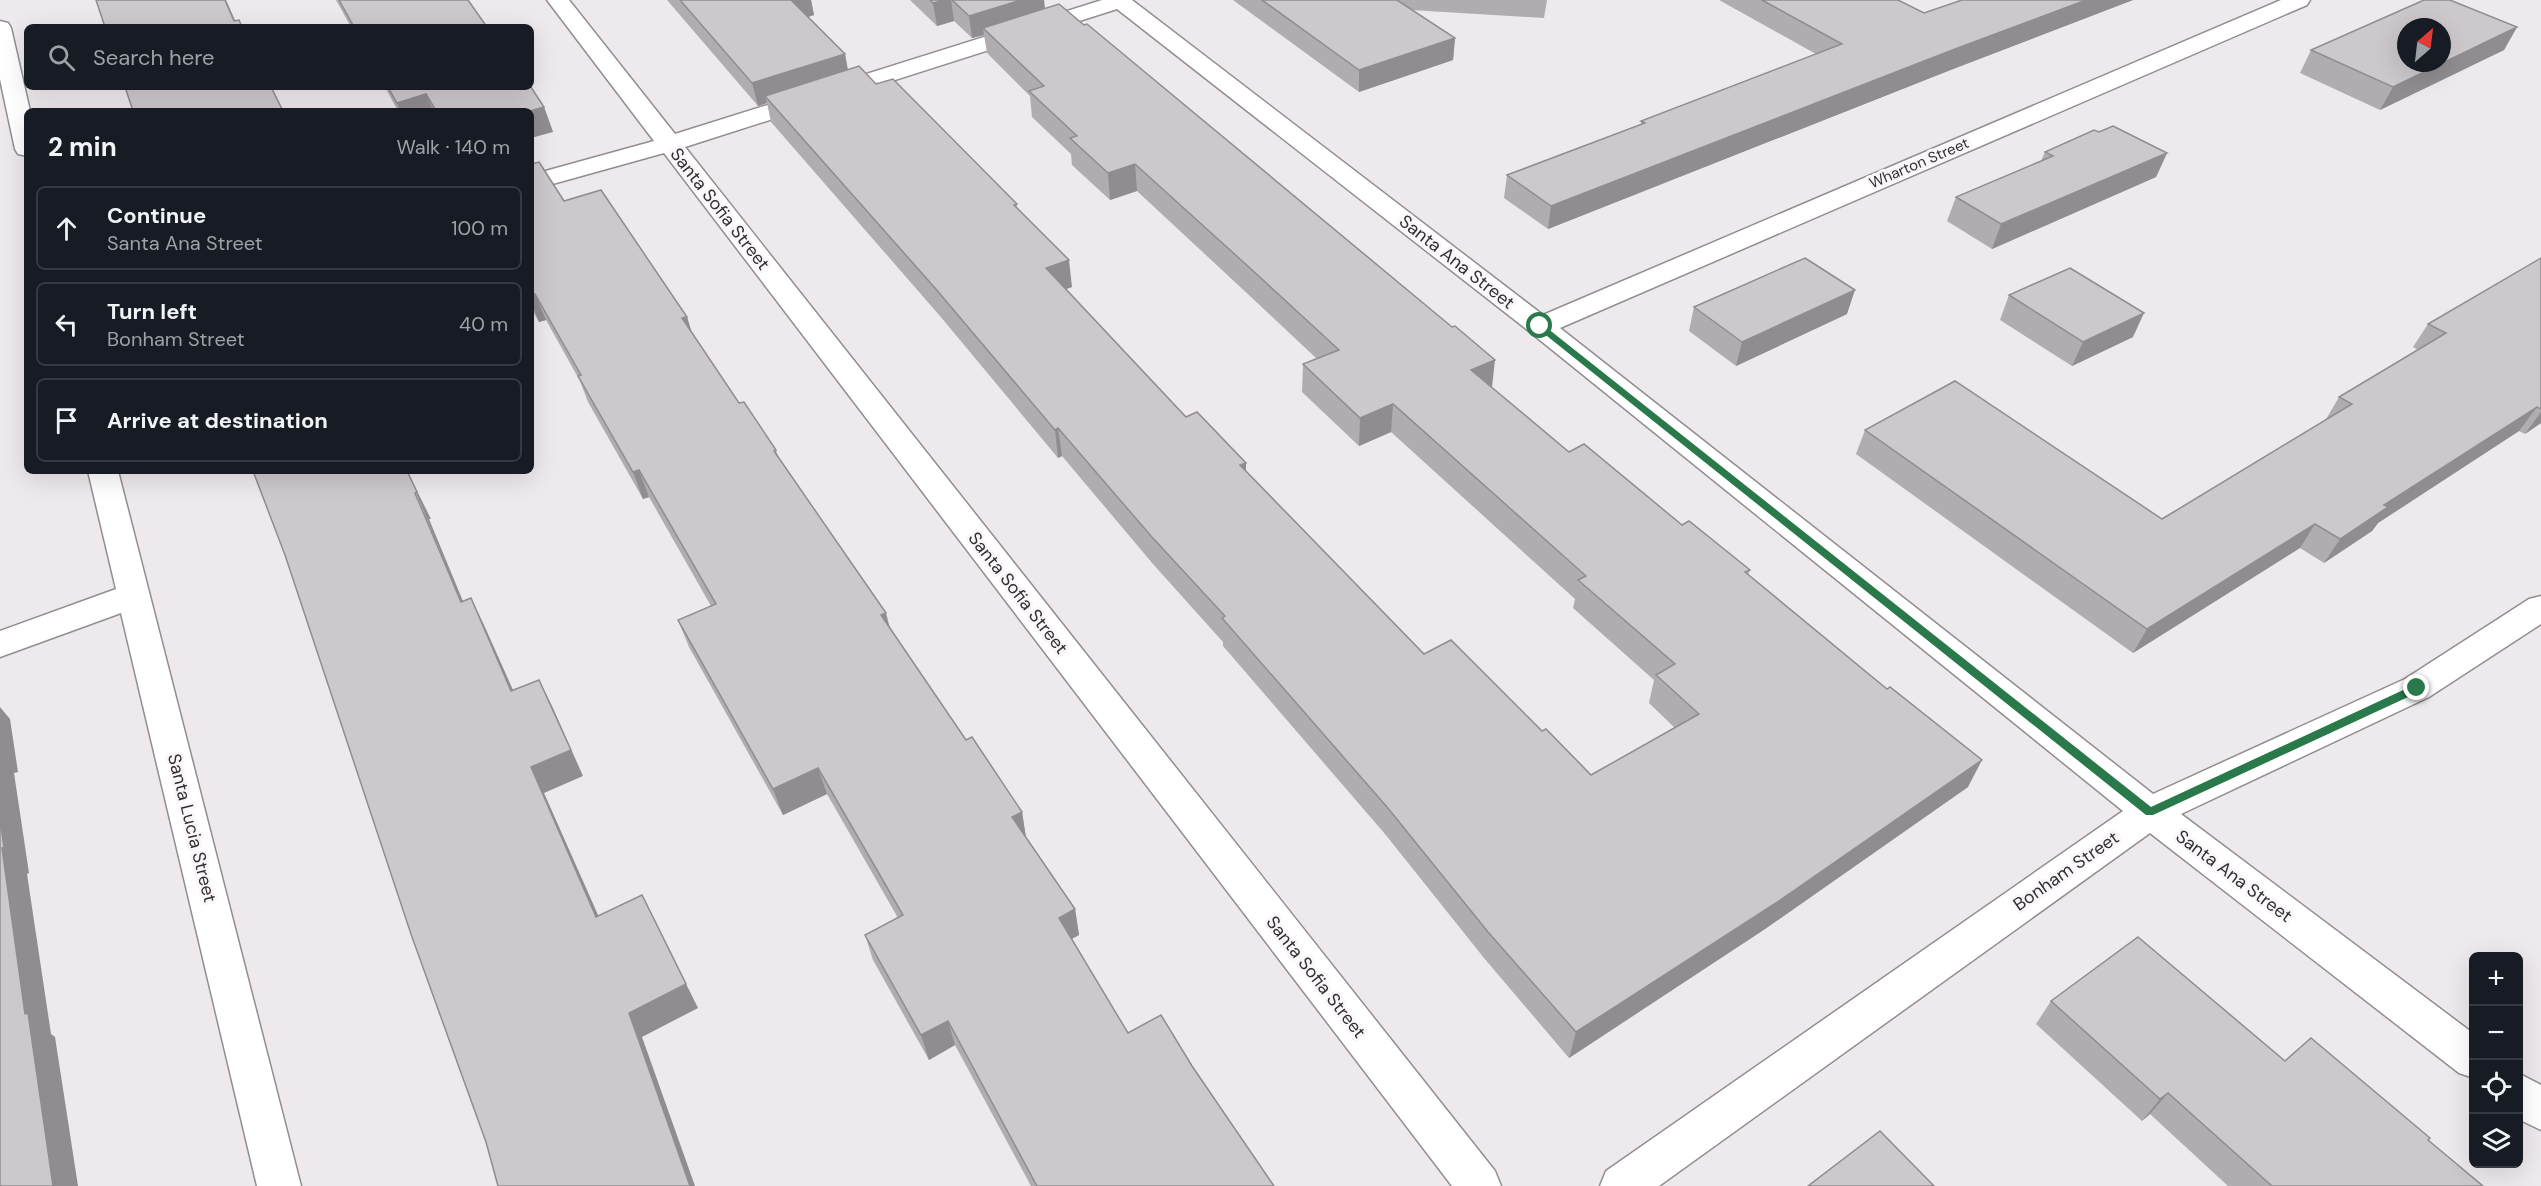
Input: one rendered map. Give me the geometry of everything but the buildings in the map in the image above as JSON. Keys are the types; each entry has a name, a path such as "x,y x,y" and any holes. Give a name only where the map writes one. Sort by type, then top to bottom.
{"street":[{"name":"Santa Sofia Street","path":"558,0 1479,1186"},
{"name":"Wharton Street","path":"1540,326 2299,0"},
{"path":"534,182 669,144 1120,1"},
{"name":"Santa Ana Street","path":"1120,1 1540,326 2150,812 2469,1055"},
{"path":"2,43 24,136"},
{"name":"Santa Lucia Street","path":"104,474 279,1186"},
{"path":"0,644 135,595"},
{"name":"Bonham Street","path":"1623,1186 2150,812 2417,688 2541,608"},
{"path":"2523,1097 2541,1110"}],"route":[{"path":"1540,326 2150,812 2417,688"}]}
